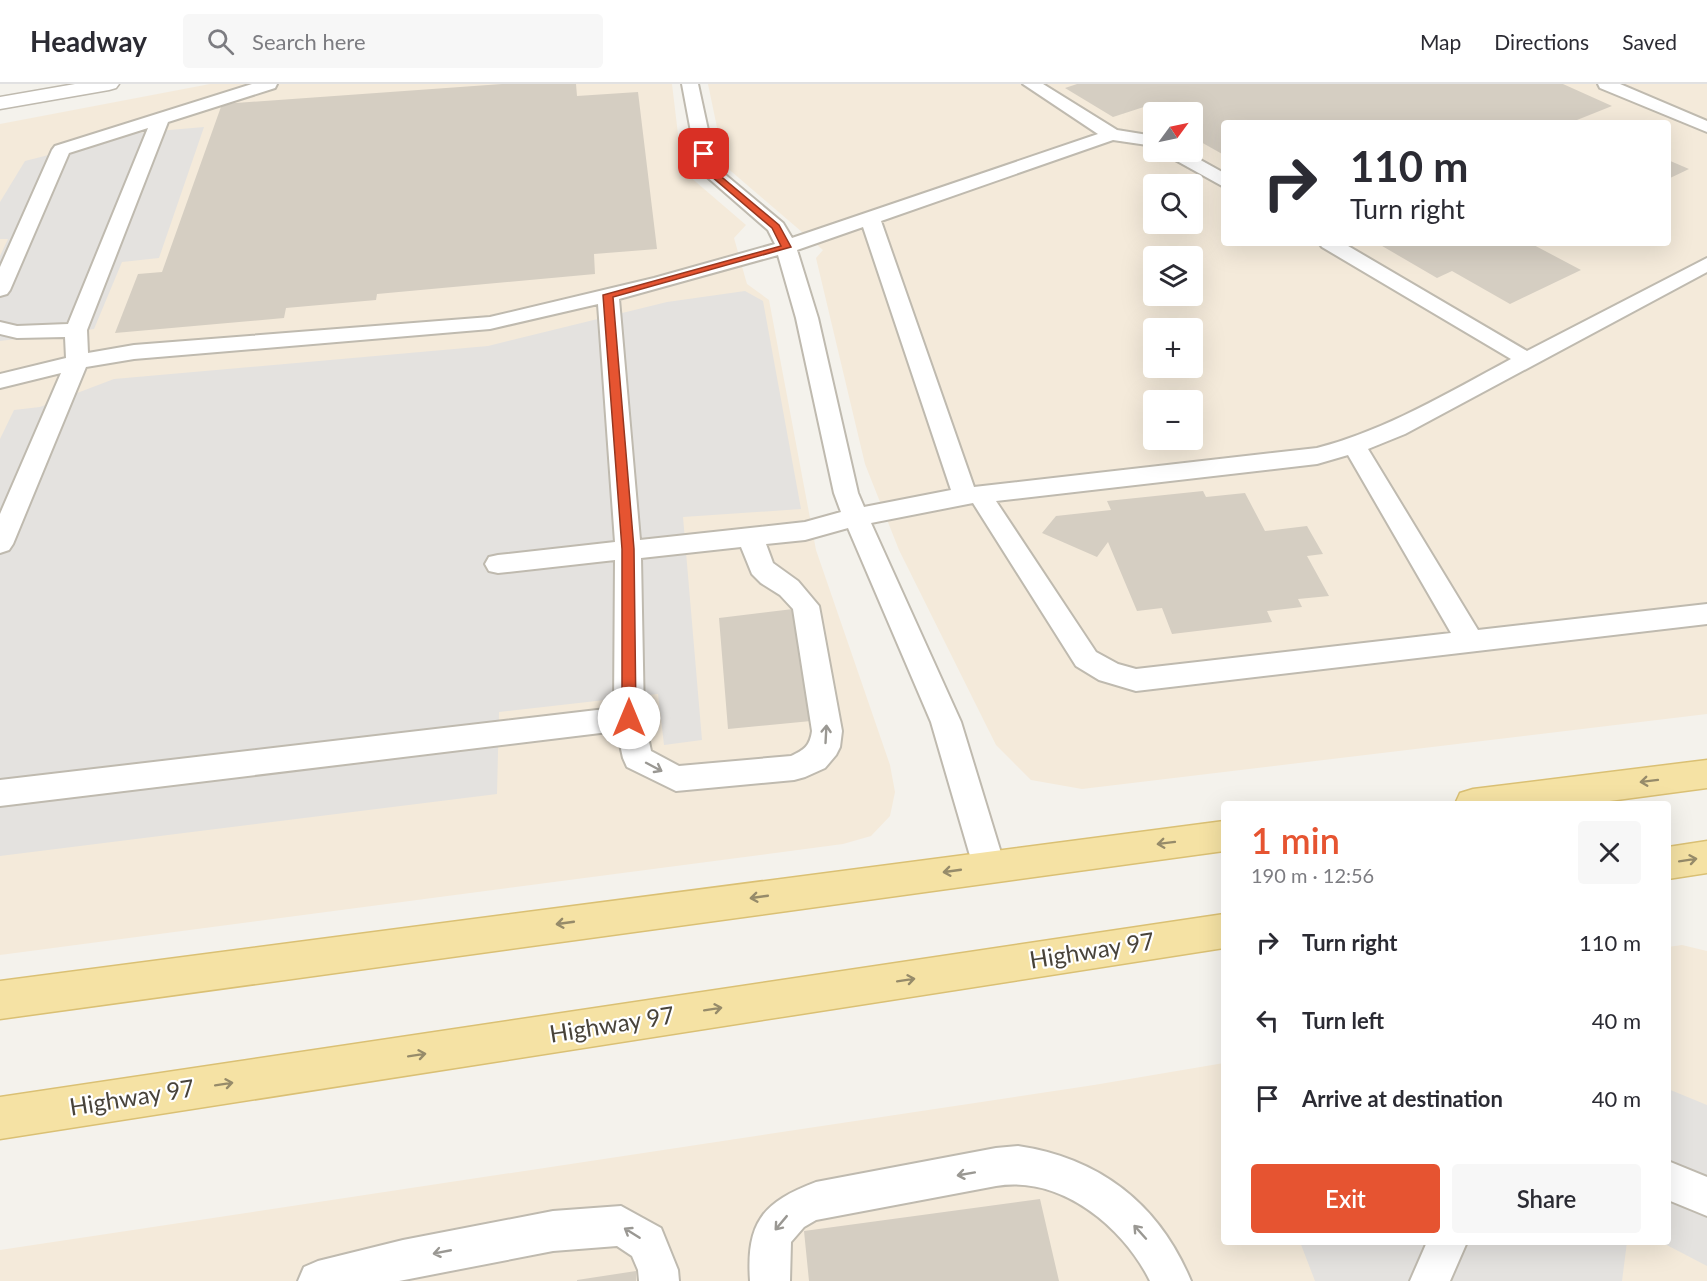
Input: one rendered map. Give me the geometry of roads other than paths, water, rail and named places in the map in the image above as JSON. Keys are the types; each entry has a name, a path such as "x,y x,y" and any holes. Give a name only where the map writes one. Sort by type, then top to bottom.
{"main road":[{"path":"1496,801 1707,774"},
{"path":"0,1000 1221,836"},
{"path":"1671,863 1707,857"},
{"name":"Highway 97","path":"0,1118 1221,931"}],"street":[{"path":"0,103 109,84"}],"lane":[{"path":"0,290 61,150 269,84"},
{"path":"690,84 707,169 776,227 786,247 807,318 846,493 946,722 990,866"},
{"path":"1031,84 1112,135 1143,139"},
{"path":"1606,84 1707,127"},
{"path":"0,544 77,362 76,330 160,119"},
{"path":"0,381 77,362 144,351 490,323 608,295 786,247 1112,135"},
{"path":"1191,162 1221,179"},
{"path":"870,218 972,495 1086,659 1109,672 1136,680 1707,614"},
{"path":"1334,246 1526,359"},
{"path":"498,564 805,531 856,517 972,495 1317,456 1354,446 1397,429 1706,265"},
{"path":"608,295 628,549 629,718 638,758 676,779 794,768 814,759 825,747 827,731 806,606 789,588 770,576 761,567 751,537"},
{"path":"0,328 17,332 76,330"},
{"path":"1354,446 1470,641"},
{"path":"0,793 629,718"},
{"path":"770,1281 769,1247 774,1231 783,1218 798,1206 1017,1165 1054,1172 1090,1189 1124,1214 1149,1242 1171,1281"},
{"path":"1671,1181 1707,1197"},
{"path":"318,1281 403,1260 553,1231 621,1226 647,1242 658,1270 659,1281"},
{"path":"1430,1281 1446,1245"}]}
